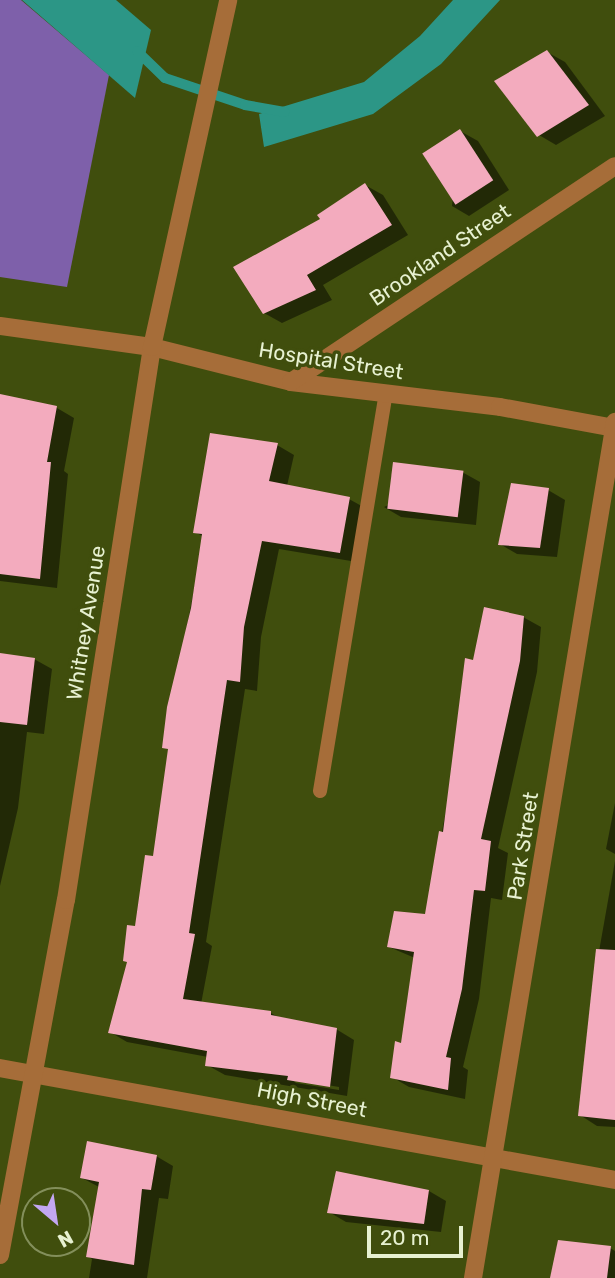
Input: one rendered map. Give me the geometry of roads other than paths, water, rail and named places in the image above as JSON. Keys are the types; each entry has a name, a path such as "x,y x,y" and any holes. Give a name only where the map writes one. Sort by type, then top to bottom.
{"street":[{"name":"Whitney Avenue","path":"0,1255 66,900 152,347 228,0"},
{"name":"Brookland Street","path":"291,382 615,166"},
{"name":"Hospital Street","path":"0,326 152,347 291,382 386,393 614,428"},
{"name":"Park Street","path":"473,1278 615,422"},
{"name":"High Street","path":"0,1068 267,1114 494,1161 615,1180"}],"lane":[{"path":"320,791 386,393"}],"water":[{"path":"22,0 116,0 151,30 135,98"},
{"path":"453,0 500,0 441,64 373,114 264,147 259,114 364,82 420,36"}],"waterway":[{"path":"137,51 165,78 245,105 284,112"}]}
